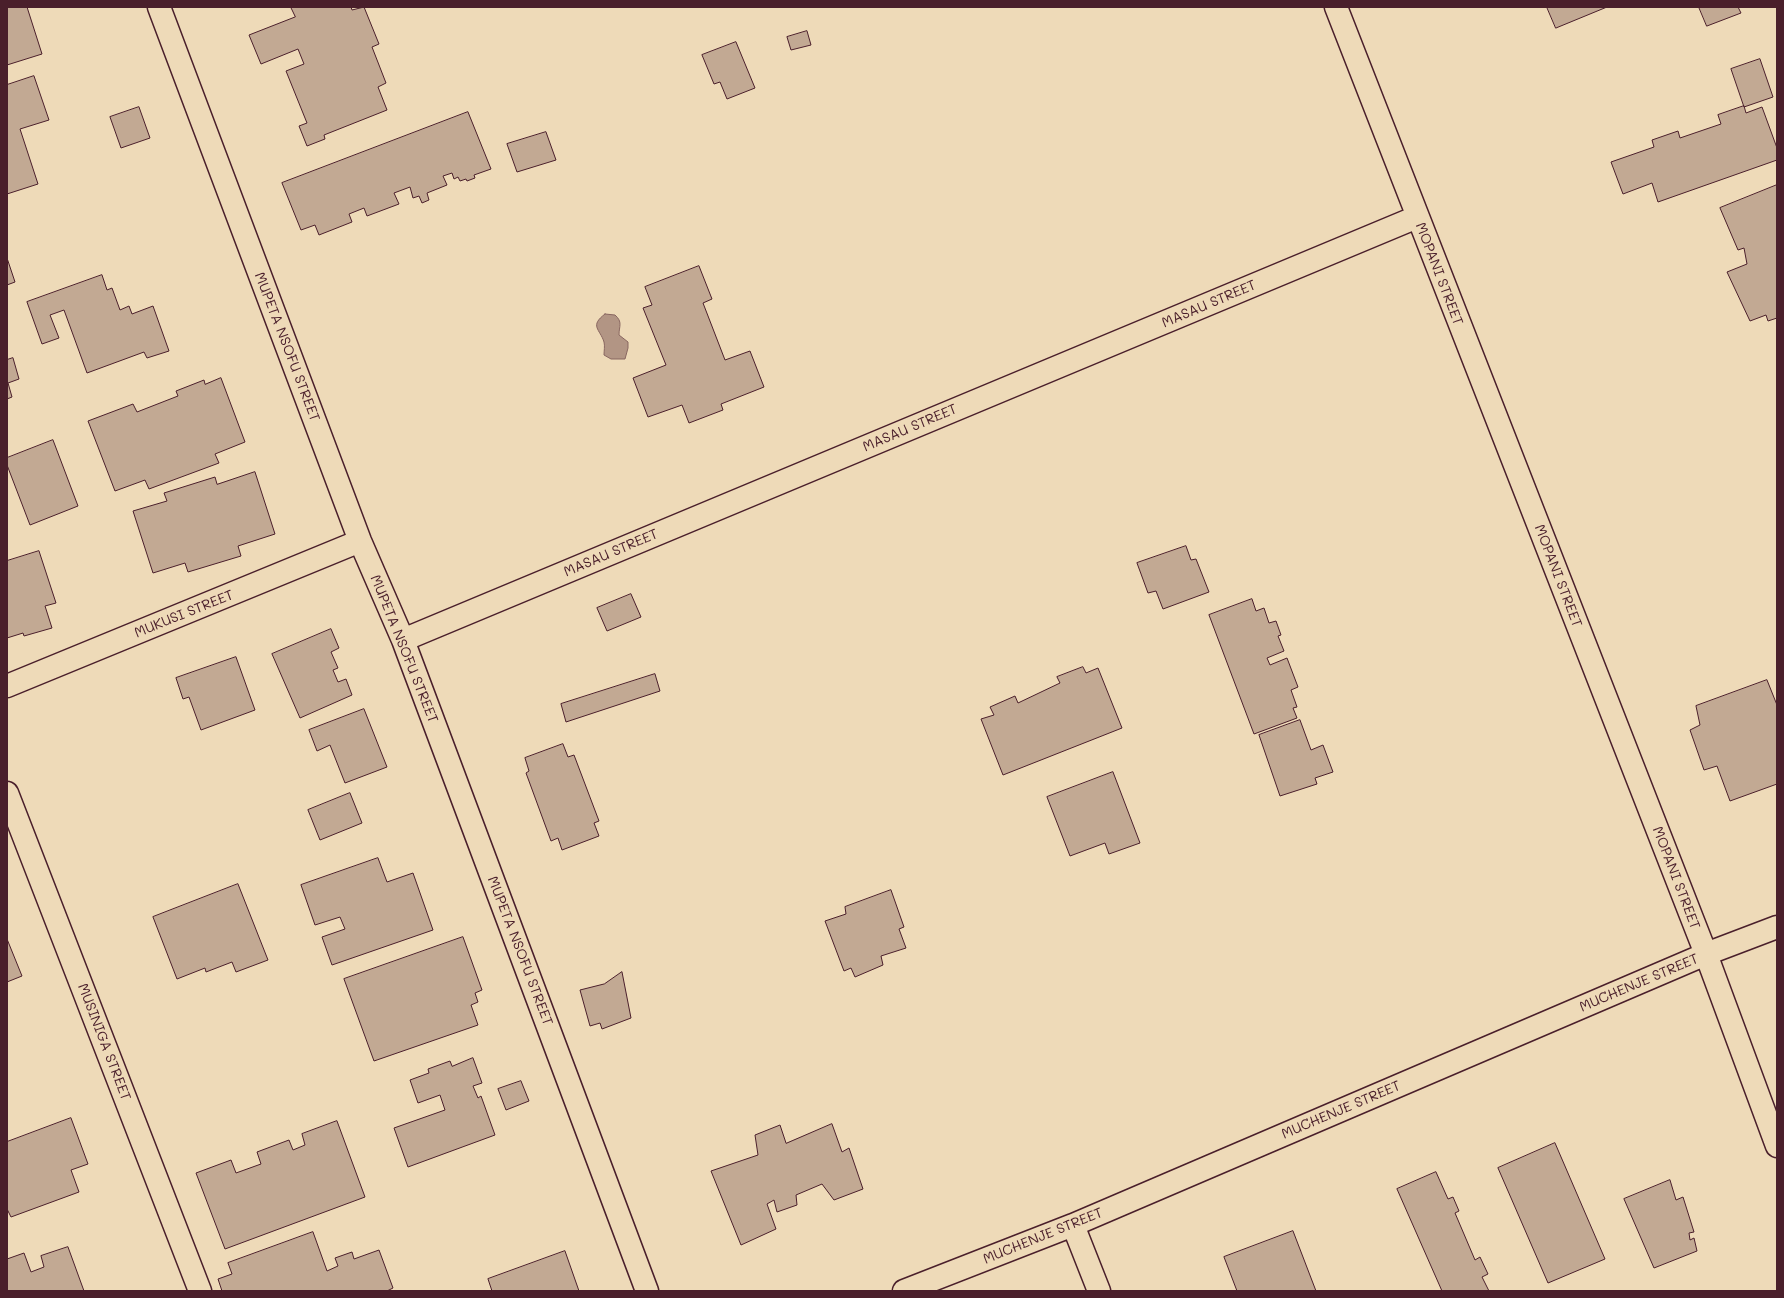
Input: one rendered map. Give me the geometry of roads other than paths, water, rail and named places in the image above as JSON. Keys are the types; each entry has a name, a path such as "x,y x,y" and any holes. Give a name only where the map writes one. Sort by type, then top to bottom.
{"street":[{"name":"MUPETA NSOFU STREET","path":"159,7 360,541 403,640 647,1291"},
{"name":"MOPANI STREET","path":"1336,7 1706,954 1777,1146"},
{"name":"MASAU STREET","path":"403,640 1417,217"},
{"name":"MUKUSI STREET","path":"7,686 360,541"},
{"name":"MUSINIGA STREET","path":"7,793 200,1291"},
{"name":"MUCHENJE STREET","path":"904,1291 1073,1225 1706,954 1777,927"},
{"path":"1073,1225 1099,1291"}]}
